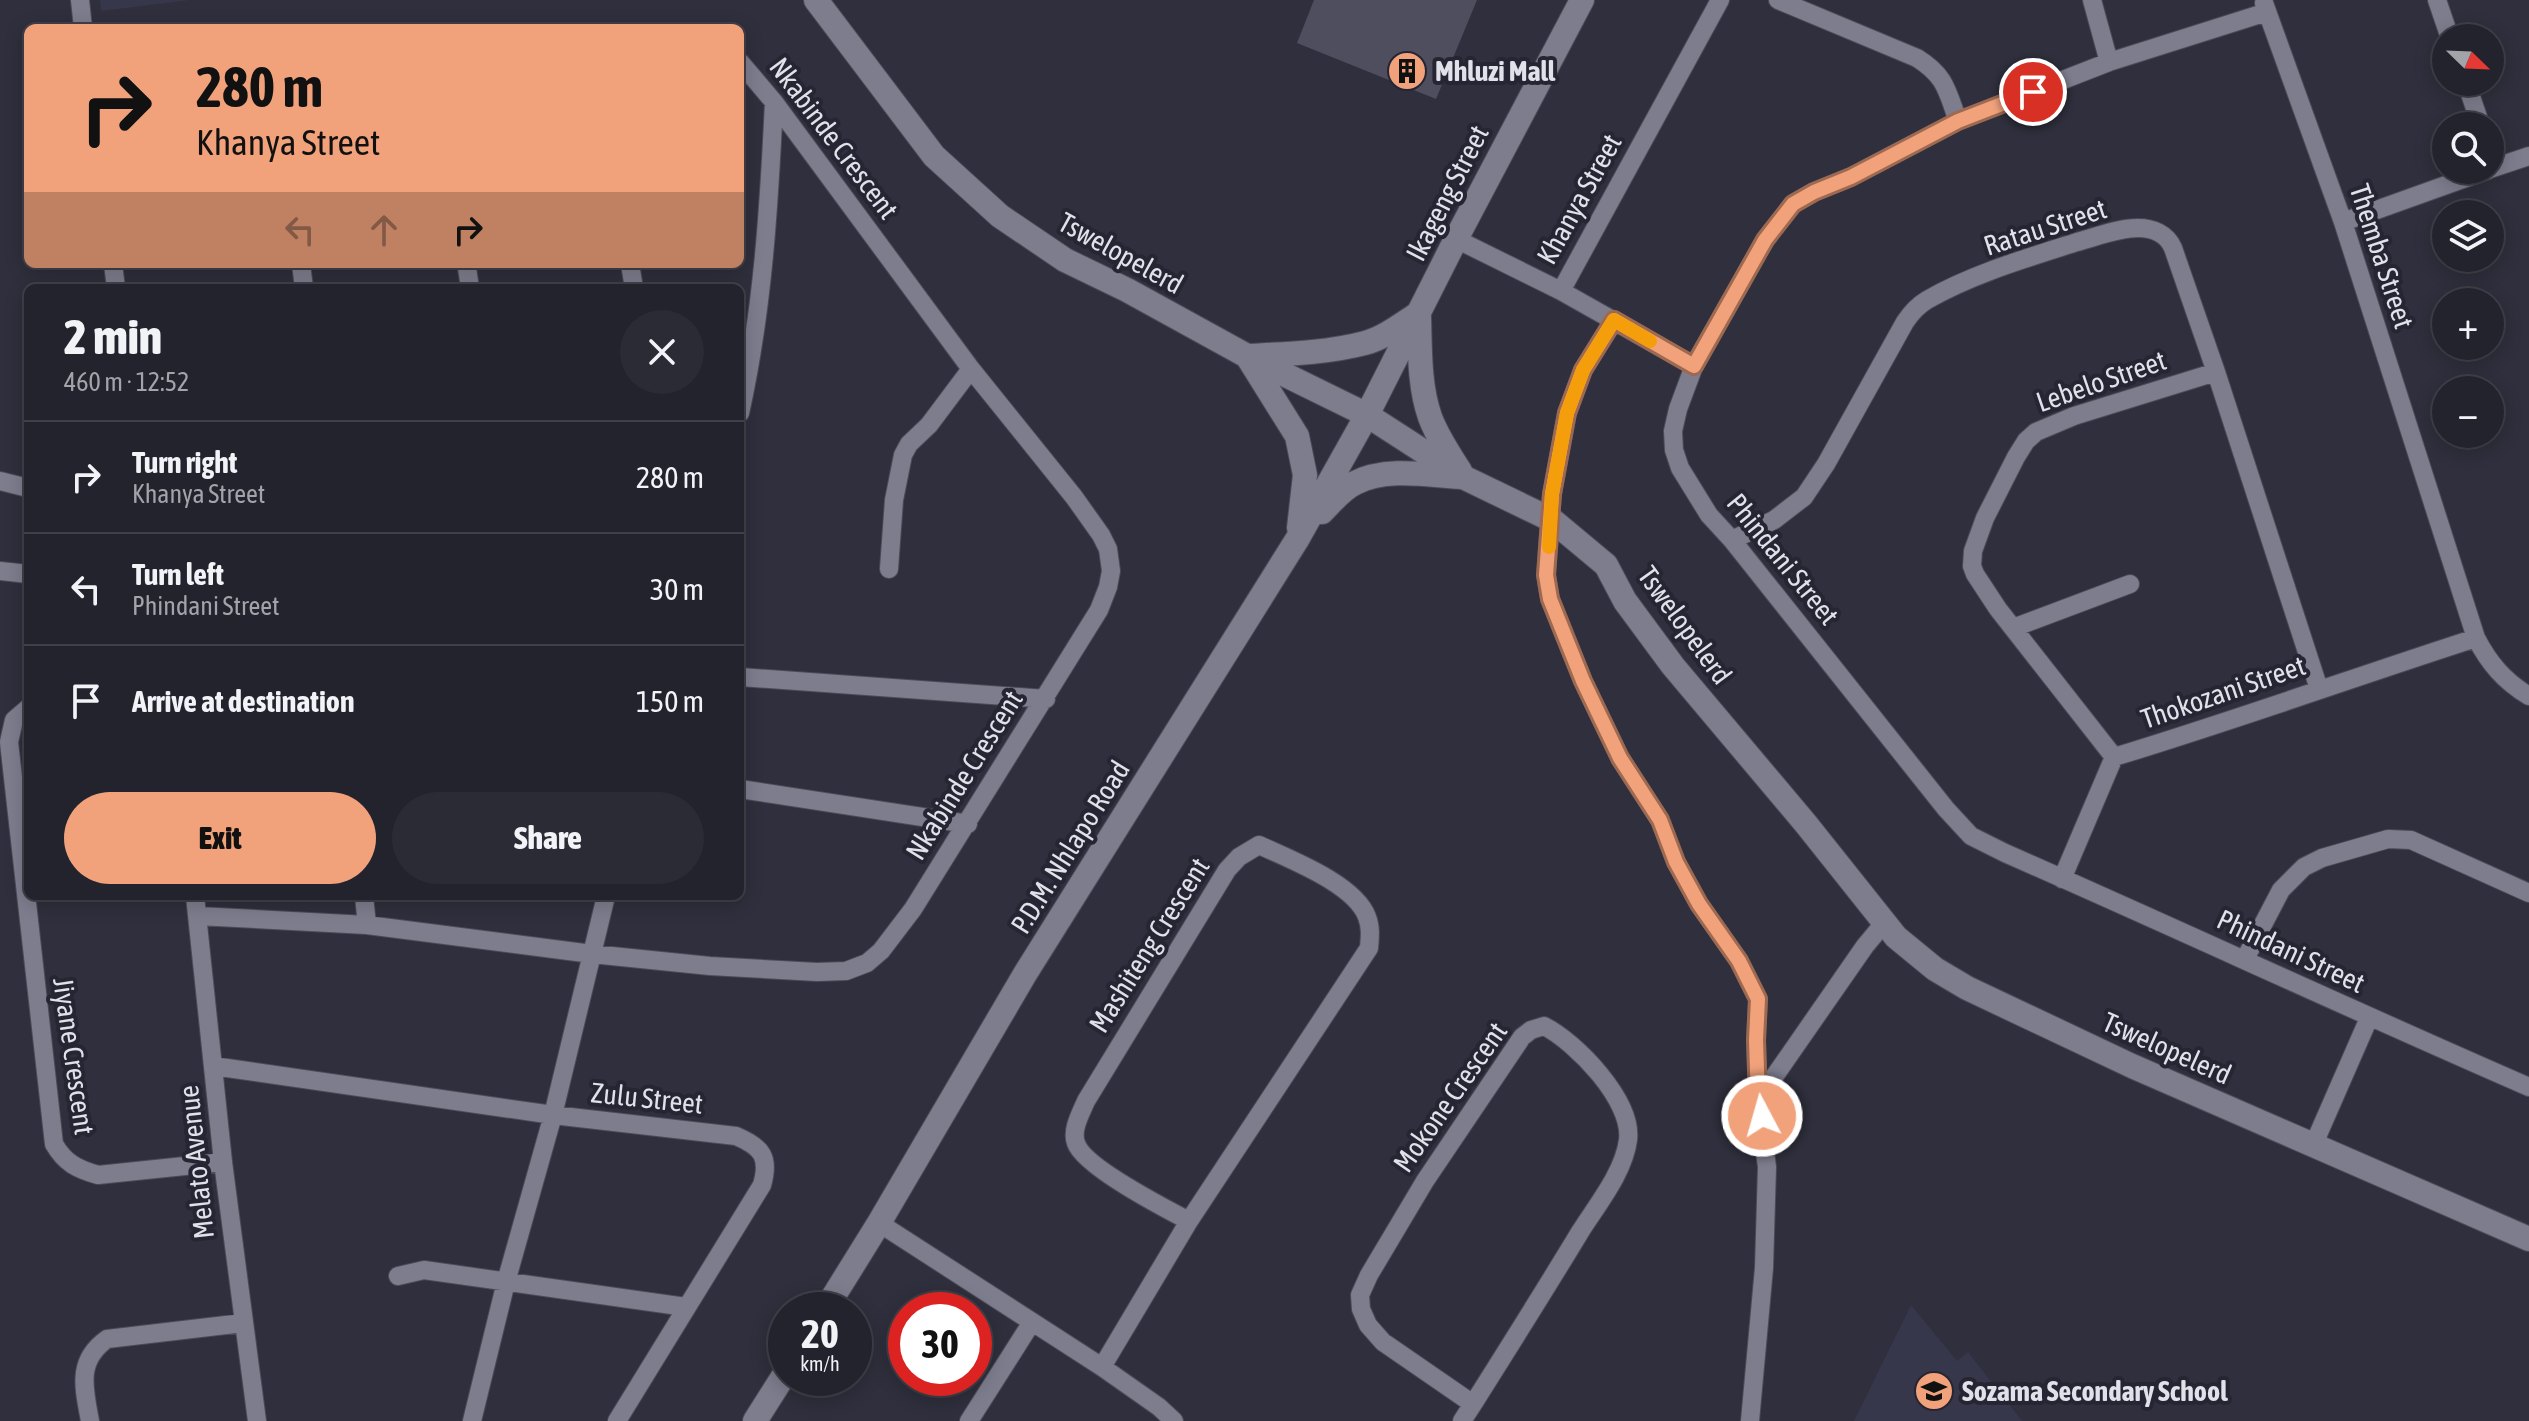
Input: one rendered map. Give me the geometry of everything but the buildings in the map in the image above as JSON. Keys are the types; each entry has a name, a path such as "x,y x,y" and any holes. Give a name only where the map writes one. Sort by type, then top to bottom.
{"street":[{"path":"80,0 83,24"},
{"name":"Tswelopelerd","path":"816,0 934,156 1000,216 1065,260 1367,415 1463,477 1552,520 1606,565 1625,601 1673,666 1896,937 1917,956 1967,988 2132,1066 2529,1239"},
{"name":"Ikageng Street","path":"1367,415 1582,0"},
{"name":"Khanya Street","path":"1694,366 1561,291 1720,0"},
{"path":"1778,0 1931,66 1942,79 1958,121"},
{"path":"2092,0 2109,62"},
{"path":"2437,0 2445,24"},
{"name":"Phindani Street","path":"2265,6 1958,121 1793,204 1765,240 1694,366 1678,409 1673,431 1674,450 1680,468 1709,515 1971,836 2369,1018 2529,1087"},
{"name":"Themba Street","path":"2265,6 2343,222 2476,638 2498,671 2529,696"},
{"name":"Nkabinde Crescent","path":"198,916 367,925 710,966 846,971 881,951 913,909 968,824 1099,610 1108,587 1111,560 1101,535 1074,497 971,369 774,102 744,67"},
{"path":"744,395 763,270 774,102"},
{"path":"2504,161 2529,156"},
{"path":"2343,222 2440,184"},
{"name":"Ratau Street","path":"1732,540 1774,520 1804,497 1833,452 1912,311 1926,300 2030,257 2123,230 2151,230 2166,237 2173,248 2319,689"},
{"path":"1456,239 1561,291"},
{"path":"467,268 469,284"},
{"path":"1298,538 1305,475 1297,436 1247,356 1316,351 1366,343 1419,313"},
{"path":"1419,313 1421,364 1428,413 1437,435 1463,477"},
{"path":"1614,320 1583,370 1567,413 1552,494 1546,575 1550,599 1583,681 1620,758 1660,820 1676,862 1699,904 1739,961 1758,999 1758,1100 1764,1130 1766,1183 1764,1268 1750,1421"},
{"path":"889,569 894,500 903,455 971,369"},
{"name":"Lebelo Street","path":"2114,757 2013,628 1975,574 1973,551 1985,518 2026,441 2036,432 2074,416 2216,372"},
{"name":"P.D.M. Nhlapo Road","path":"836,1292 1018,986 1298,538 1367,415"},
{"path":"1298,538 1335,499 1353,483 1363,479 1399,474 1463,477"},
{"path":"0,481 24,487"},
{"path":"0,571 24,574"},
{"path":"2013,628 2130,584"},
{"name":"Thokozani Street","path":"2062,879 2114,757 2476,638"},
{"path":"744,677 1046,699"},
{"name":"Jiyane Crescent","path":"24,711 14,720 9,742 24,876"},
{"path":"744,790 968,824"},
{"path":"2245,959 2281,890 2304,867 2322,858 2388,839 2411,840 2529,893"},
{"name":"Mashiteng Crescent","path":"1102,1367 1189,1221 1369,948 1371,929 1366,913 1350,894 1309,869 1259,845 1239,857 1227,870 1086,1101 1075,1128 1076,1143 1085,1155 1120,1181 1189,1221"},
{"name":"Jiyane Crescent","path":"27,900 54,1144 63,1159 79,1170 98,1175 223,1162"},
{"name":"Melato Avenue","path":"196,900 223,1162 257,1421"},
{"path":"364,900 367,925"},
{"path":"472,1421 506,1282 553,1115 605,900"},
{"path":"1758,1100 1885,922"},
{"path":"2313,1146 2369,1018"},
{"name":"Mokone Crescent","path":"1462,1421 1473,1404 1614,1178 1628,1140 1628,1123 1620,1100 1575,1049 1544,1026 1522,1037 1425,1181 1360,1295 1361,1309 1368,1325 1383,1342 1473,1404"},
{"name":"Zulu Street","path":"213,1066 553,1115 736,1136 752,1143 762,1154 767,1168 762,1185 617,1421"},
{"path":"879,1223 1102,1367 1174,1421"},
{"path":"398,1276 424,1270 686,1307"},
{"path":"969,1421 1032,1322"},
{"path":"90,1421 84,1387 85,1367 94,1348 107,1339 243,1323"},
{"path":"755,1421 771,1396"}],"shaded area":[{"path":"100,0 190,0 101,11"},
{"name":"Sozama Secondary School","path":"1911,1305 1957,1361 1968,1352 2022,1421 1854,1421"}],"slow traffic":[{"path":"1549,547 1552,494 1567,413 1583,370 1614,320 1650,341"}],"place":[{"name":"Mhluzi Mall","path":"1407,71"},
{"name":"Sozama Secondary School","path":"1934,1391"}],"route":[{"path":"1762,1116 1758,1100 1758,999 1739,961 1699,904 1676,862 1660,820 1620,758 1583,681 1550,599 1546,575 1552,494 1567,413 1583,370 1614,320 1694,366 1765,240 1793,204 1958,121 2033,92"}]}
